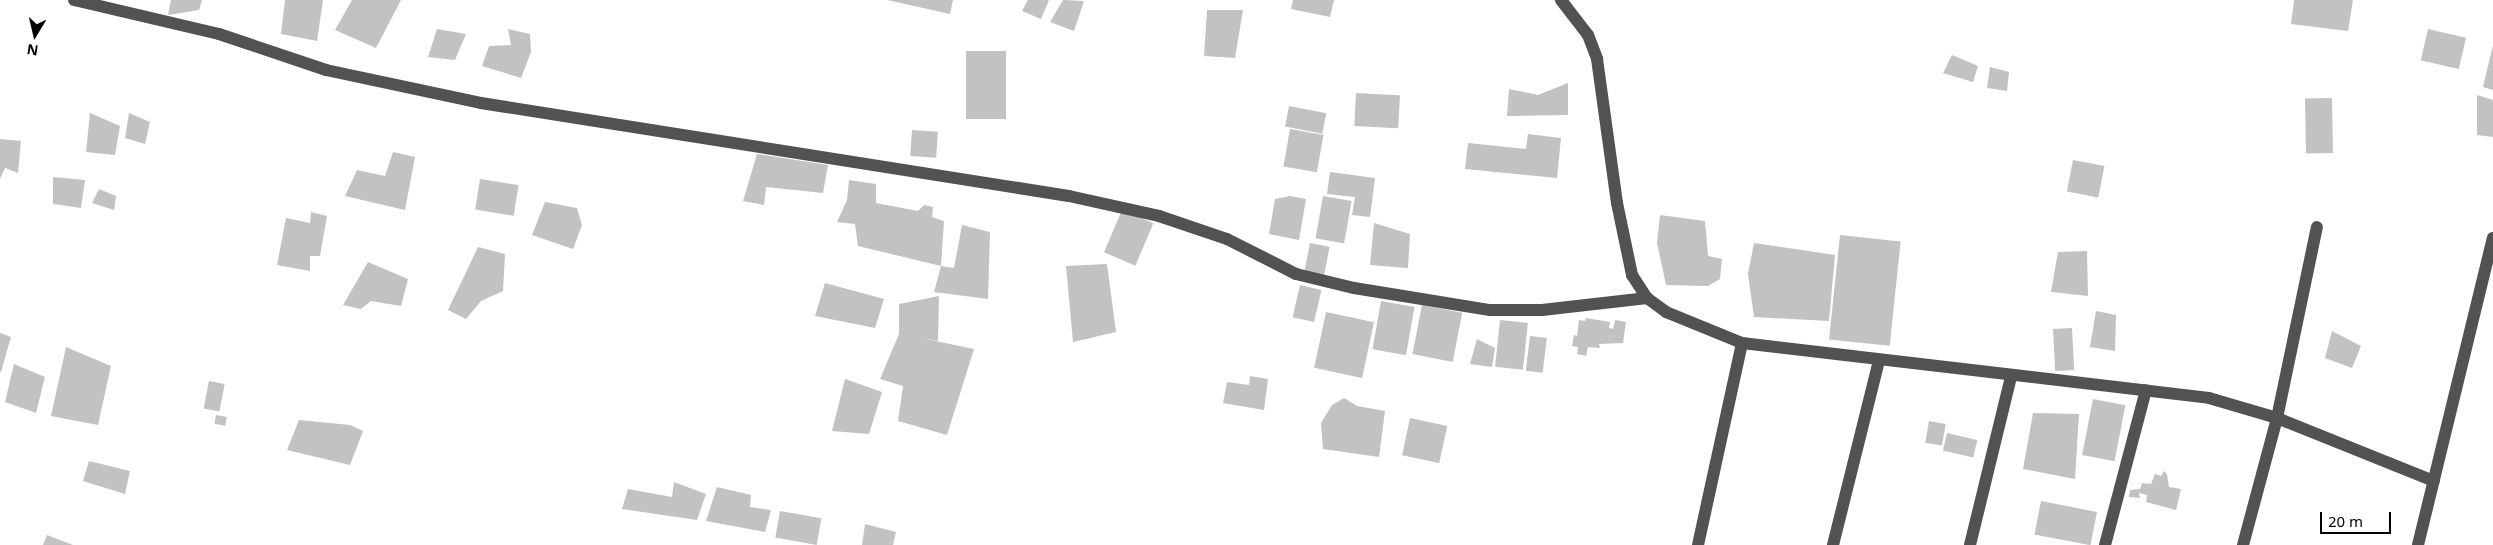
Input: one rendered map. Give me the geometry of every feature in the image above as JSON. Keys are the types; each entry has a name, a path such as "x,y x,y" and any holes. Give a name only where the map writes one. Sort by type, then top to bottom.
{"street":[{"path":"74,0 219,34 326,70 481,103 783,148 1078,198 1159,216 1227,239 1296,274 1354,288 1490,310 1542,310 1647,298"},
{"path":"1561,0 1588,36 1597,59 1618,212 1632,276 1647,298 1666,312 1742,343 2011,377 2209,398 2277,418 2434,482"},
{"path":"2243,545 2277,418 2317,228"},
{"path":"2418,545 2493,238"},
{"path":"1698,545 1742,343"},
{"path":"1833,545 1879,360"},
{"path":"1970,545 2011,377"},
{"path":"2105,545 2146,390"}],"building":[{"path":"171,0 202,0 199,10 168,15"},
{"path":"285,0 323,0 317,41 281,34"},
{"path":"352,0 401,0 376,48 335,30"},
{"path":"887,0 953,0 950,14"},
{"path":"1028,0 1049,0 1041,19 1022,11"},
{"path":"1063,0 1084,1 1074,31 1050,22"},
{"path":"1293,0 1334,0 1330,17 1291,9"},
{"path":"2294,0 2353,0 2348,31 2291,24"},
{"path":"1207,10 1243,10 1235,58 1204,56"},
{"path":"437,29 466,34 455,60 428,57"},
{"path":"508,29 530,34 531,52 521,78 482,66 489,46 511,45"},
{"path":"2428,29 2466,38 2459,69 2421,60"},
{"path":"2493,45 2493,90 2483,87"},
{"path":"966,51 1006,51 1006,119 966,119"},
{"path":"1952,55 1978,66 1973,82 1943,73"},
{"path":"1990,67 2009,72 2007,91 1987,88"},
{"path":"1568,83 1568,115 1507,116 1509,89 1538,95"},
{"path":"1356,93 1400,95 1398,128 1354,126"},
{"path":"2477,95 2493,100 2493,137 2477,135"},
{"path":"2305,98 2332,98 2333,153 2306,153"},
{"path":"1289,106 1326,113 1322,134 1285,127"},
{"path":"90,113 120,126 115,155 86,152"},
{"path":"129,113 150,122 145,144 125,138"},
{"path":"1290,129 1323,135 1317,172 1283,166"},
{"path":"912,130 938,132 936,158 910,156"},
{"path":"1528,134 1561,138 1557,178 1465,169 1468,143 1526,149"},
{"path":"0,139 21,141 18,173 5,168 0,179"},
{"path":"393,152 415,157 405,210 345,196 357,170 385,176"},
{"path":"757,154 828,165 823,193 766,187 764,205 743,201"},
{"path":"2073,160 2104,166 2098,198 2067,191"},
{"path":"1330,172 1375,178 1370,217 1352,215 1355,197 1327,194"},
{"path":"53,177 85,180 81,208 53,204"},
{"path":"480,179 519,185 514,216 475,210"},
{"path":"849,180 876,184 876,203 918,211 924,205 933,207 932,217 944,221 941,266 858,246 855,224 837,222 847,200"},
{"path":"99,189 116,196 114,210 92,203"},
{"path":"1290,196 1306,199 1299,240 1269,234 1275,199"},
{"path":"1323,196 1352,201 1344,243 1316,238"},
{"path":"545,202 577,208 582,225 573,249 532,235"},
{"path":"1122,210 1153,223 1135,266 1104,252"},
{"path":"311,212 327,216 320,256 310,256 310,271 277,265 286,218 310,223"},
{"path":"1660,215 1705,221 1708,256 1722,259 1720,279 1708,286 1666,285 1657,243"},
{"path":"1374,223 1410,234 1408,268 1370,265"},
{"path":"962,225 990,232 988,299 934,292 941,266 954,268"},
{"path":"1840,235 1901,241 1890,346 1829,339"},
{"path":"1310,243 1330,247 1324,275 1304,271"},
{"path":"1754,243 1835,255 1829,321 1754,317 1748,274"},
{"path":"478,247 505,254 503,291 481,301 466,319 448,310"},
{"path":"2087,251 2088,296 2051,292 2058,252"},
{"path":"368,262 408,279 401,306 371,301 361,309 343,305"},
{"path":"1107,264 1116,332 1073,342 1066,266"},
{"path":"825,283 884,299 875,328 815,316"},
{"path":"1300,285 1321,290 1314,322 1293,317"},
{"path":"939,296 938,341 921,338 974,349 947,435 898,421 903,386 880,379 899,334 899,304"},
{"path":"1381,301 1414,307 1406,355 1372,349"},
{"path":"1422,305 1462,313 1453,362 1412,354"},
{"path":"2096,311 2116,315 2115,351 2090,347"},
{"path":"1326,312 1374,322 1362,378 1314,368"},
{"path":"1586,318 1610,322 1609,328 1613,329 1615,320 1626,322 1623,343 1599,344 1600,348 1588,347 1586,356 1577,354 1578,347 1572,346 1574,335 1577,336 1579,320 1585,321"},
{"path":"1500,320 1528,323 1523,370 1495,367"},
{"path":"2072,328 2074,370 2055,371 2053,329"},
{"path":"2332,331 2361,346 2352,368 2325,358"},
{"path":"0,333 11,337 1,372 0,372"},
{"path":"1530,336 1547,338 1543,373 1526,371"},
{"path":"1477,339 1495,348 1492,367 1470,364"},
{"path":"66,347 111,366 98,425 51,416"},
{"path":"14,364 45,377 36,413 5,402"},
{"path":"1250,376 1268,379 1264,410 1223,403 1227,382 1249,385"},
{"path":"845,379 882,392 869,434 832,431"},
{"path":"209,381 225,384 219,412 204,408"},
{"path":"1344,398 1357,406 1385,411 1379,457 1323,449 1321,423 1332,405"},
{"path":"2093,399 2125,405 2115,461 2082,455"},
{"path":"2033,413 2079,414 2075,479 2023,469"},
{"path":"216,415 227,417 225,426 214,424"},
{"path":"1410,418 1447,426 1439,463 1402,455"},
{"path":"299,420 350,425 363,431 350,465 287,450"},
{"path":"1929,421 1946,424 1942,446 1925,443"},
{"path":"1947,433 1977,440 1973,458 1943,451"},
{"path":"89,461 130,471 125,494 83,481"},
{"path":"2164,471 2167,474 2169,487 2181,489 2176,510 2146,502 2147,495 2139,493 2140,498 2129,497 2130,490 2140,489 2142,483 2151,484 2155,474 2161,476"},
{"path":"674,482 706,494 697,520 622,509 628,489 672,497"},
{"path":"717,487 751,495 750,507 771,510 765,532 706,521"},
{"path":"2041,501 2097,512 2091,545 2035,534"},
{"path":"780,511 821,518 817,545 775,538"},
{"path":"865,524 896,532 893,545 862,545"},
{"path":"47,535 73,545 43,545"}]}
